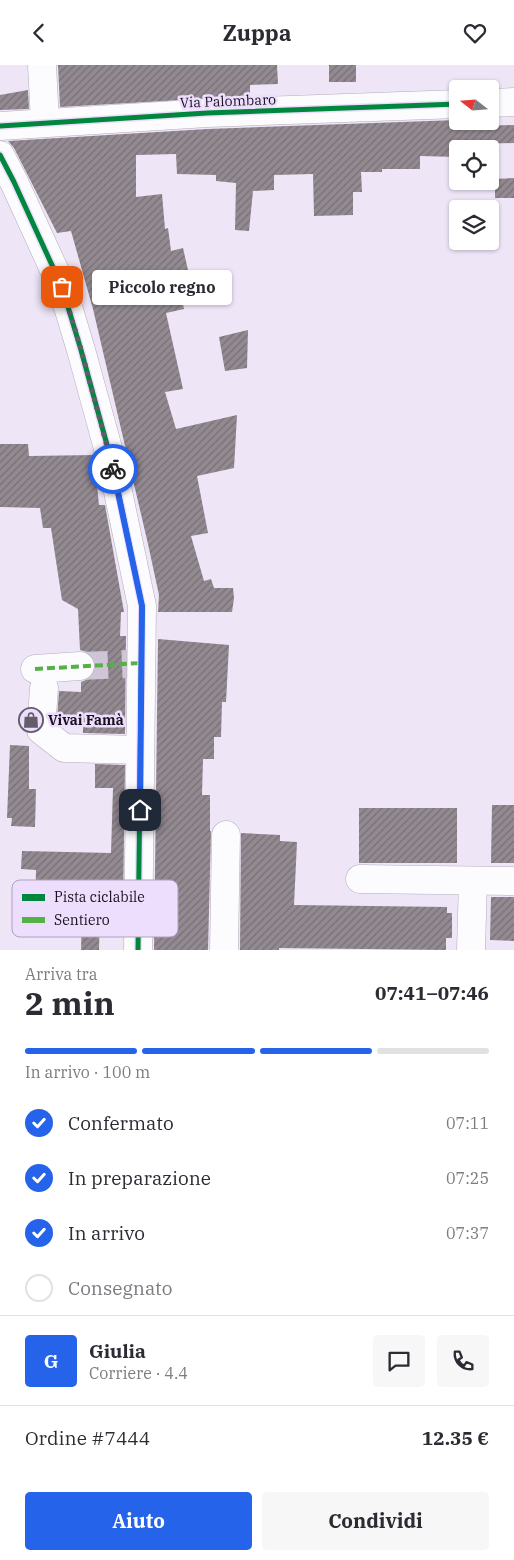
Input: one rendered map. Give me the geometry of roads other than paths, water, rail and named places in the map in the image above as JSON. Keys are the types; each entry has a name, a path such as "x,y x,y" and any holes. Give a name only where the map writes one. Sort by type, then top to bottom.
{"street":[{"path":"42,65 45,122"},
{"path":"499,103 514,102"},
{"name":"Via Palombaro","path":"0,126 207,113 449,104"},
{"path":"0,155 62,287 112,463 142,606 136,663 140,750 139,880"},
{"path":"80,667 39,679 41,730 64,747 140,750"},
{"path":"224,950 226,835"},
{"path":"360,879 514,881"},
{"path":"471,950 473,881"},
{"path":"138,937 138,950"}],"tunnel":[{"path":"80,666 130,664"}],"place":[{"name":"Piccolo regno","path":"62,287"},
{"name":"Vivai Famà","path":"31,720"}]}
